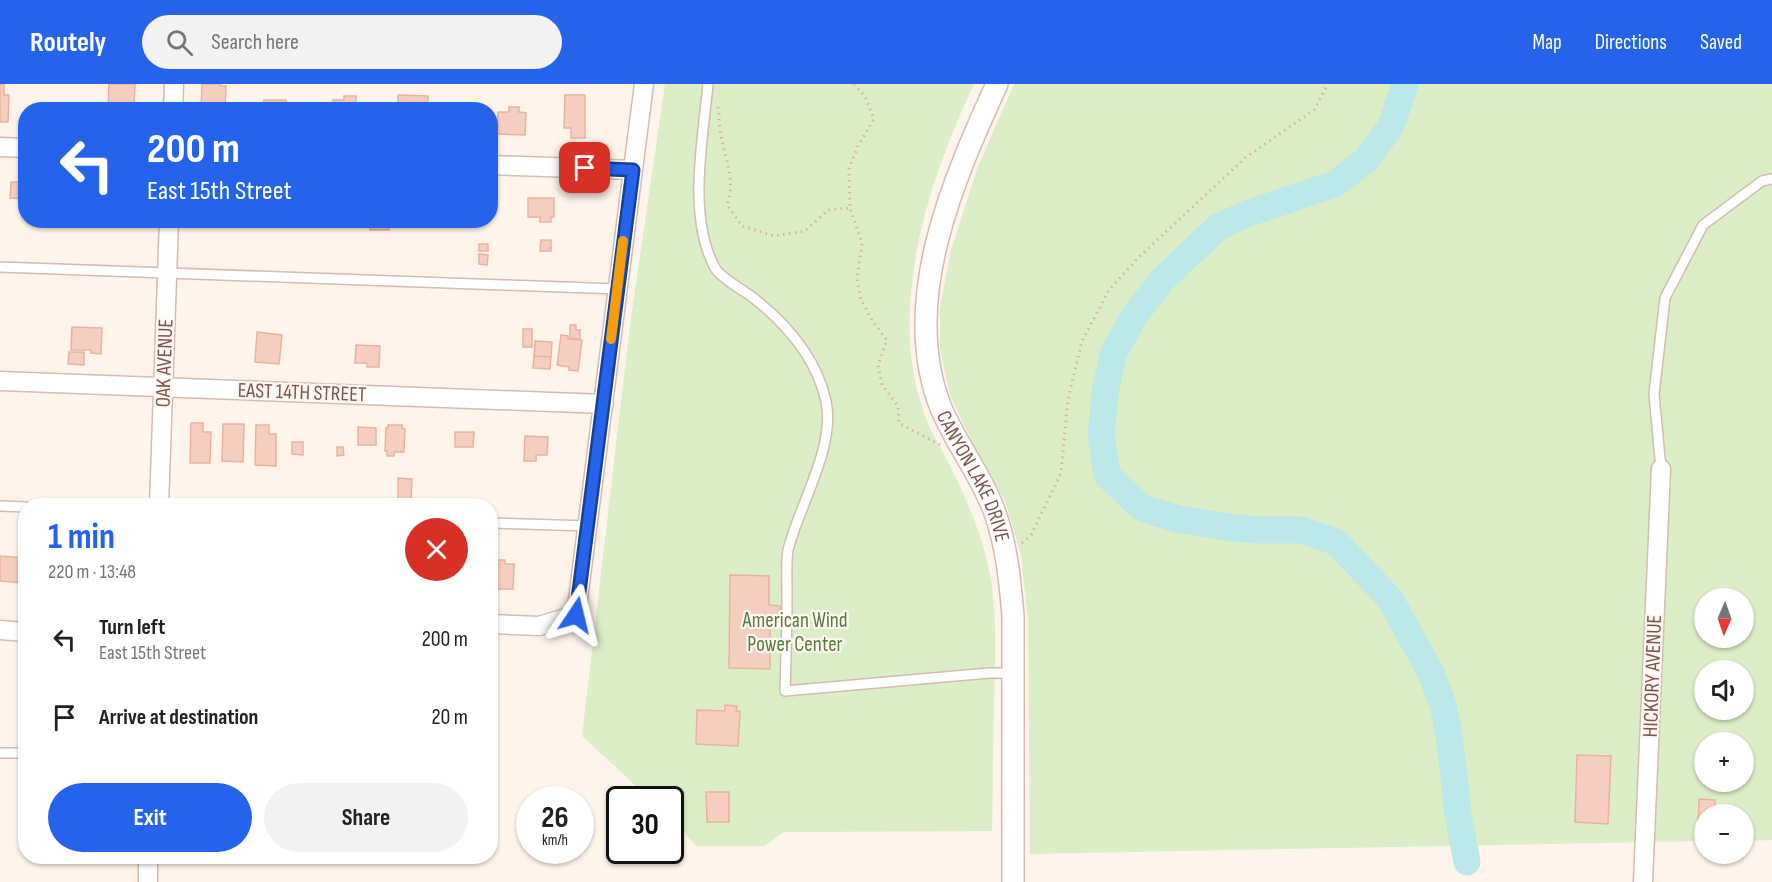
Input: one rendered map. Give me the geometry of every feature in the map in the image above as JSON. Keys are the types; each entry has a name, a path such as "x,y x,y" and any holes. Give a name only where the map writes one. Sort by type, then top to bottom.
{"street":[{"path":"173,102 174,84"},
{"path":"498,624 539,626 576,615 644,84"},
{"name":"CANYON LAKE DRIVE","path":"997,84 970,144 944,221 928,284 925,318 926,347 931,378 951,430 995,512 1010,577 1013,616 1013,882"},
{"path":"0,147 18,148"},
{"path":"498,165 633,170"},
{"name":"OAK AVENUE","path":"159,498 169,228"},
{"name":"EAST 14TH STREET","path":"0,381 604,404"},
{"name":"HICKORY AVENUE","path":"1643,882 1660,470"},
{"path":"0,630 18,631"},
{"path":"148,864 148,882"}],"lane":[{"path":"708,84 698,181 703,233 716,270 771,311 804,350 814,364 828,413 828,426 821,455 788,551 785,691 1013,673"},
{"path":"1660,470 1654,394 1665,298 1703,225 1762,181 1772,180"},
{"path":"0,267 617,288"},
{"path":"0,506 18,507"},
{"path":"498,523 589,526"},
{"path":"0,753 18,753"}],"path":[{"path":"854,84 865,96 874,119 858,146 849,169 850,208 862,243 857,279 861,300 873,322 887,340 878,364 882,385 898,406 899,423 968,460"},
{"path":"1006,555 1031,535 1061,473 1068,399 1082,341 1110,290 1139,257 1245,158 1314,110 1328,84"},
{"path":"718,104 721,135 730,169 732,191 727,205 742,226 774,236 788,234 805,231 828,210 850,208"}],"green space":[{"name":"American Wind Power Center","path":"665,84 974,84 941,164 927,207 917,252 911,296 910,341 916,384 929,426 971,512 986,556 992,586 995,645 992,831 784,832 764,846 696,846 684,833 684,786 636,786 582,736 630,325"},
{"path":"1014,84 1772,84 1772,840 1754,841 1754,804 1694,804 1694,841 1030,854 1028,620 1021,555 1005,501 973,444 950,395 940,349 940,309 951,250 977,169"}],"building":[{"path":"0,84 4,84 4,95 9,95 8,122 0,122"},
{"path":"109,84 135,84 134,102 108,102"},
{"path":"202,84 226,86 225,102 201,102"},
{"path":"398,95 428,96 428,102 398,102"},
{"path":"565,95 585,95 585,138 571,138 571,128 564,128"},
{"path":"344,96 356,96 356,102 333,102 333,100 344,100"},
{"path":"264,100 286,100 286,102 264,102"},
{"path":"509,107 519,107 519,112 526,113 525,135 498,134 498,112 509,112"},
{"path":"11,182 18,182 18,198 10,198"},
{"path":"528,198 554,198 554,217 551,217 551,222 540,222 540,217 528,217"},
{"path":"370,228 389,228 389,230 370,230"},
{"path":"541,240 551,240 551,248 549,248 551,251 540,251"},
{"path":"479,244 488,244 488,251 479,251"},
{"path":"479,254 488,255 487,265 479,264"},
{"path":"570,325 576,325 576,330 580,330 580,339 570,338"},
{"path":"72,327 102,328 101,354 91,353 91,350 71,350"},
{"path":"523,329 532,329 532,347 523,347"},
{"path":"257,332 282,335 279,364 255,362"},
{"path":"561,335 568,336 568,339 582,340 578,371 557,365"},
{"path":"535,341 552,342 551,357 534,356"},
{"path":"356,345 380,346 379,367 367,367 367,363 355,363"},
{"path":"69,352 84,352 84,365 68,364"},
{"path":"534,356 551,357 550,369 533,368"},
{"path":"191,423 203,423 203,432 211,432 210,463 190,463"},
{"path":"223,424 244,424 243,462 222,461"},
{"path":"256,425 269,425 269,434 276,434 276,466 255,465"},
{"path":"388,425 402,425 405,429 404,452 394,452 394,456 387,456 387,451 385,451"},
{"path":"358,427 376,428 376,445 358,445"},
{"path":"455,432 474,432 473,447 455,447"},
{"path":"525,436 548,437 547,455 536,455 536,461 524,461"},
{"path":"292,442 303,442 303,455 292,454"},
{"path":"337,447 343,447 344,455 337,456"},
{"path":"398,478 412,479 411,498 398,498"},
{"path":"0,556 18,557 18,582 0,581"},
{"path":"498,560 505,560 505,564 514,564 513,589 498,589"},
{"path":"730,575 769,576 769,605 780,606 780,622 770,622 770,669 729,668"},
{"path":"725,705 737,706 736,711 740,711 738,746 696,744 697,710 725,711"},
{"path":"1577,755 1611,756 1608,824 1575,822"},
{"path":"706,792 729,792 729,822 707,822"},
{"path":"1699,799 1715,800 1715,804 1699,804"}],"waterway":[{"path":"1405,84 1391,126 1366,160 1335,184 1249,213 1218,227 1161,281 1135,315 1114,352 1106,387 1101,434 1107,475 1142,508 1178,519 1227,527 1301,530 1336,542 1390,599 1431,673 1443,705 1467,862"}],"slow traffic":[{"path":"611,339 623,241"}],"route":[{"path":"576,615 633,170 585,168"}]}
